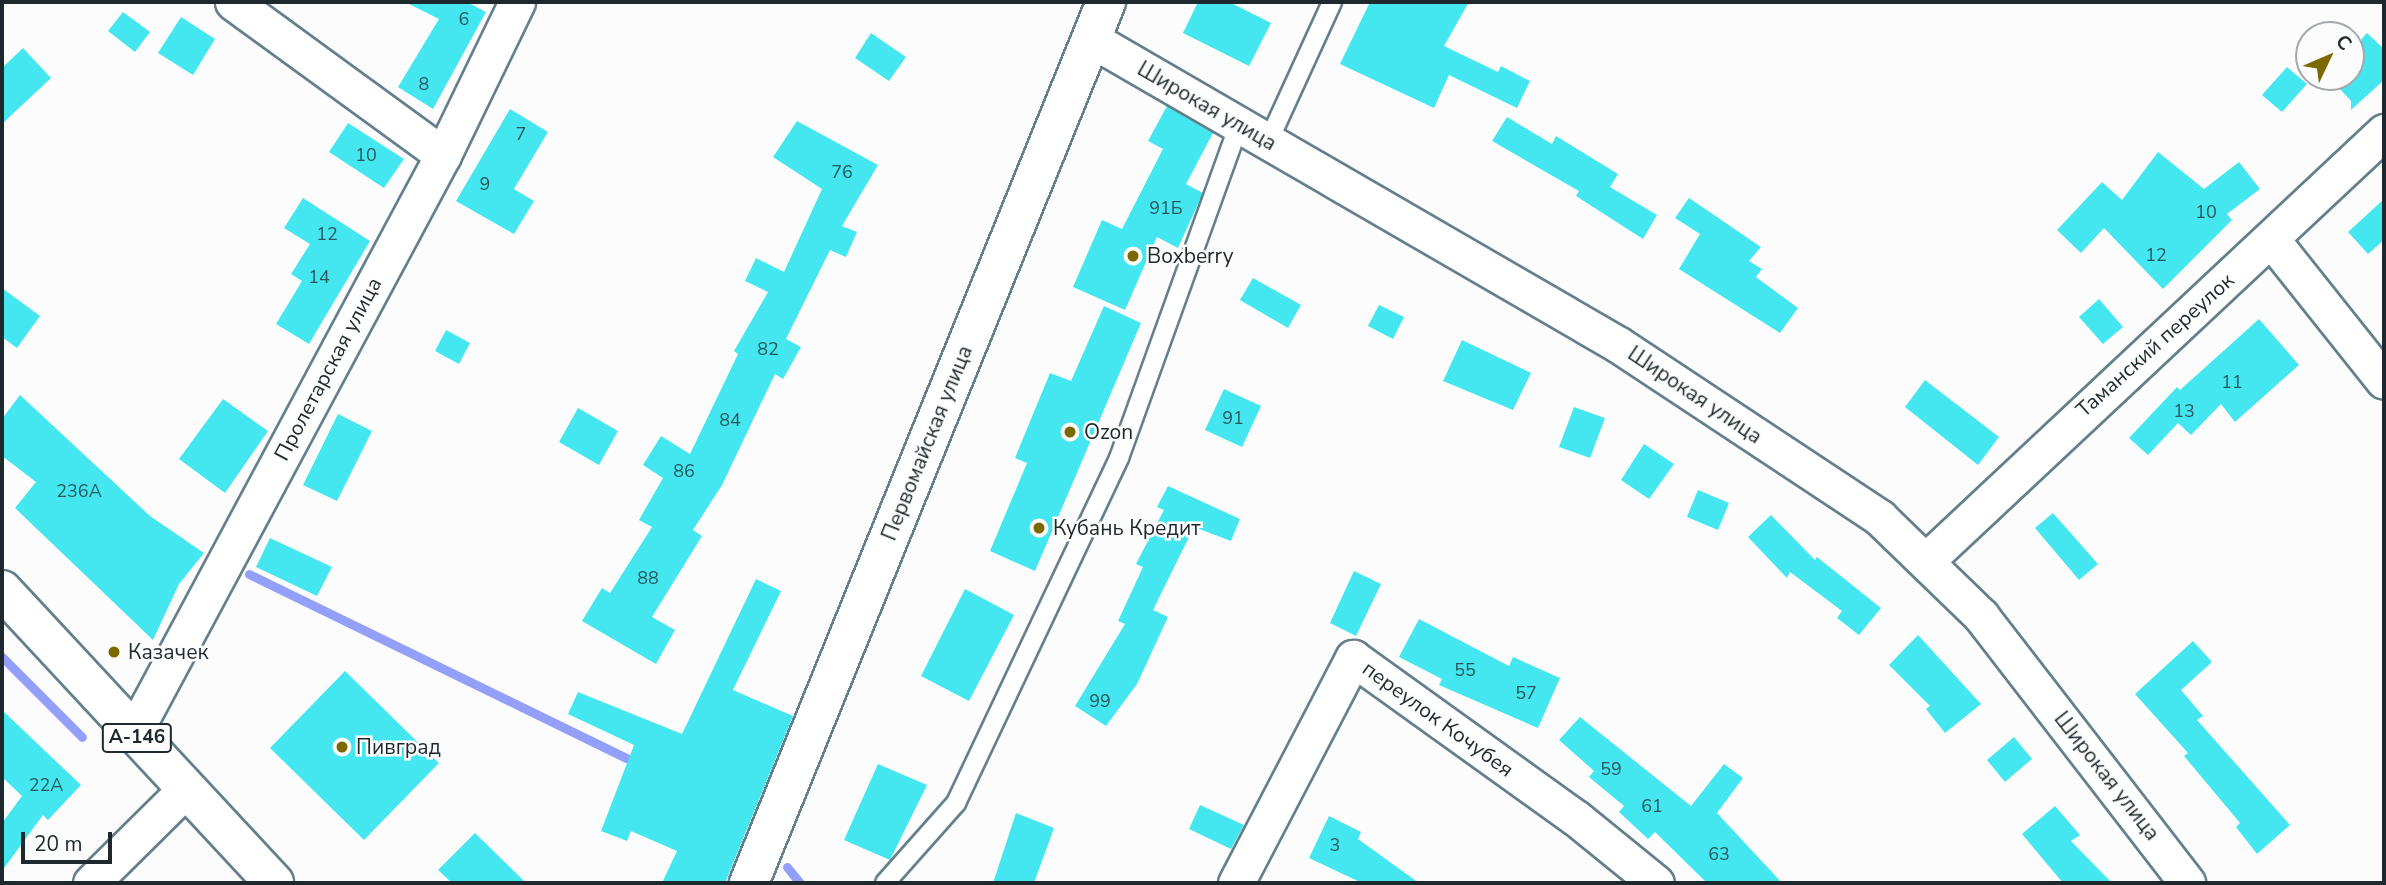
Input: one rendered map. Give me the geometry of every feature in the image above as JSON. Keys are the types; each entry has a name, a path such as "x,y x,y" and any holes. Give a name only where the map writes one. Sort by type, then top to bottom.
{"main road":[{"name":"Первомайская улица","path":"749,883 1097,13"},
{"name":"А-146","path":"2,590 274,883"}],"street":[{"path":"233,2 443,155"},
{"name":"Пролетарская улица","path":"133,734 443,155 517,2"},
{"name":"Широкая улица","path":"1097,13 1253,133 1619,345 1880,518 1928,559 1981,616 2187,883"},
{"name":"Таманский переулок","path":"1928,559 2384,132"},
{"path":"2271,239 2384,381"},
{"name":"переулок Кочубея","path":"1236,883 1353,658 1576,818 1656,883"},
{"path":"91,883 186,789"}],"lane":[{"path":"885,883 956,803 1119,458 1253,133 1332,2"}],"building":[{"path":"405,2 467,2 486,12 433,109 398,87 439,19"},
{"path":"1198,2 1229,2 1271,23 1249,66 1183,33"},
{"path":"1370,2 1469,2 1444,46 1498,72 1501,66 1530,81 1517,108 1449,75 1434,108 1340,64"},
{"path":"123,12 150,32 135,52 108,31"},
{"path":"181,17 215,39 193,75 158,53"},
{"path":"871,33 906,57 889,81 855,58"},
{"path":"2367,33 2384,49 2384,80 2351,110 2351,101 2342,91 2365,91"},
{"path":"23,48 51,78 2,124 2,68"},
{"path":"2287,67 2295,74 2295,91 2301,91 2282,112 2262,95"},
{"path":"1167,106 1213,133 1186,184 1203,193 1178,248 1157,237 1125,310 1073,287 1102,220 1122,229 1163,149 1148,141"},
{"path":"510,109 548,132 514,189 534,201 514,234 456,201"},
{"path":"1507,117 1552,144 1556,136 1618,174 1610,187 1657,215 1643,239 1576,196 1579,191 1492,141"},
{"path":"797,121 878,165 842,226 857,232 846,257 830,250 786,339 801,347 783,379 775,374 722,485 693,530 702,536 652,617 675,630 656,664 582,621 602,588 610,593 652,527 639,520 663,478 643,465 661,436 690,454 738,354 734,351 768,292 745,281 756,258 784,272 822,189 773,157"},
{"path":"348,123 404,159 384,188 329,152"},
{"path":"2158,152 2204,189 2239,162 2260,189 2227,214 2232,220 2163,289 2104,228 2081,253 2057,230 2102,182 2122,200"},
{"path":"303,198 370,241 309,344 276,324 302,281 291,274 310,244 284,228"},
{"path":"1689,198 1761,247 1749,261 1762,269 1756,277 1798,308 1780,333 1679,269 1700,234 1675,218"},
{"path":"2384,199 2384,240 2368,254 2348,232"},
{"path":"1253,278 1301,305 1288,328 1240,300"},
{"path":"2,288 40,316 17,348 2,337"},
{"path":"2099,299 2123,327 2103,344 2079,317"},
{"path":"1379,305 1404,317 1393,339 1368,326"},
{"path":"1104,306 1141,323 1035,571 990,551 1027,463 1015,458 1050,373 1071,381"},
{"path":"2259,319 2299,365 2235,422 2221,404 2191,435 2178,423 2148,455 2129,438 2177,387 2180,390"},
{"path":"446,330 470,343 459,364 435,351"},
{"path":"1462,340 1531,373 1513,410 1443,381"},
{"path":"1925,380 1999,437 1978,465 1905,407"},
{"path":"1224,389 1261,406 1242,447 1205,430"},
{"path":"20,395 150,516 204,553 179,584 153,640 15,508 36,482 2,456 2,419"},
{"path":"223,399 268,431 225,493 179,459"},
{"path":"1574,407 1605,418 1590,458 1559,447"},
{"path":"578,408 618,431 599,465 559,442"},
{"path":"338,414 372,431 337,501 303,485"},
{"path":"1644,444 1674,464 1649,499 1621,480"},
{"path":"1168,486 1240,519 1231,541 1194,527 1153,610 1168,617 1137,684 1106,726 1075,706 1125,624 1118,621 1143,567 1136,564 1164,510 1157,507"},
{"path":"1698,490 1729,503 1718,530 1687,517"},
{"path":"2053,513 2098,564 2079,580 2035,528"},
{"path":"1771,515 1815,560 1817,557 1881,608 1859,635 1837,618 1842,611 1790,572 1787,578 1748,537"},
{"path":"270,538 332,567 317,596 256,567"},
{"path":"1354,571 1381,584 1356,636 1330,623"},
{"path":"756,579 781,591 733,690 793,716 725,883 662,883 677,851 631,831 627,841 601,831 634,745 568,714 578,692 682,734"},
{"path":"965,589 1014,615 969,701 921,676"},
{"path":"1419,619 1509,666 1513,657 1560,678 1538,728 1439,685 1442,679 1399,657"},
{"path":"1918,635 1981,704 1945,733 1926,709 1930,706 1889,665"},
{"path":"2193,641 2212,662 2181,690 2203,716 2197,720 2290,825 2257,854 2236,827 2240,823 2184,756 2188,753 2135,694"},
{"path":"345,671 439,763 364,840 270,748"},
{"path":"2,710 81,785 48,820 43,815 2,871 2,823 22,796 2,777"},
{"path":"1580,717 1691,806 1724,764 1743,778 1717,813 1782,883 1707,883 1655,832 1648,839 1619,812 1624,806 1589,777 1594,771 1559,740"},
{"path":"2014,737 2032,759 2005,782 1987,760"},
{"path":"878,764 927,785 890,860 844,840"},
{"path":"1200,805 1244,825 1231,849 1189,829"},
{"path":"2055,806 2080,835 2071,841 2112,883 2063,883 2022,834"},
{"path":"1016,813 1054,828 1034,883 993,883"},
{"path":"1329,816 1361,832 1358,839 1419,883 1362,883 1309,858"},
{"path":"475,833 526,883 452,883 438,870"}],"waterway":[{"path":"249,574 627,758"},
{"path":"2,657 82,737"},
{"path":"787,867 800,883"}],"place":[{"name":"Boxberry","path":"1133,256"},
{"name":"Ozon","path":"1070,432"},
{"name":"Кубань Кредит","path":"1039,528"},
{"name":"Казачек","path":"114,652"},
{"name":"Пивград","path":"342,747"}]}
